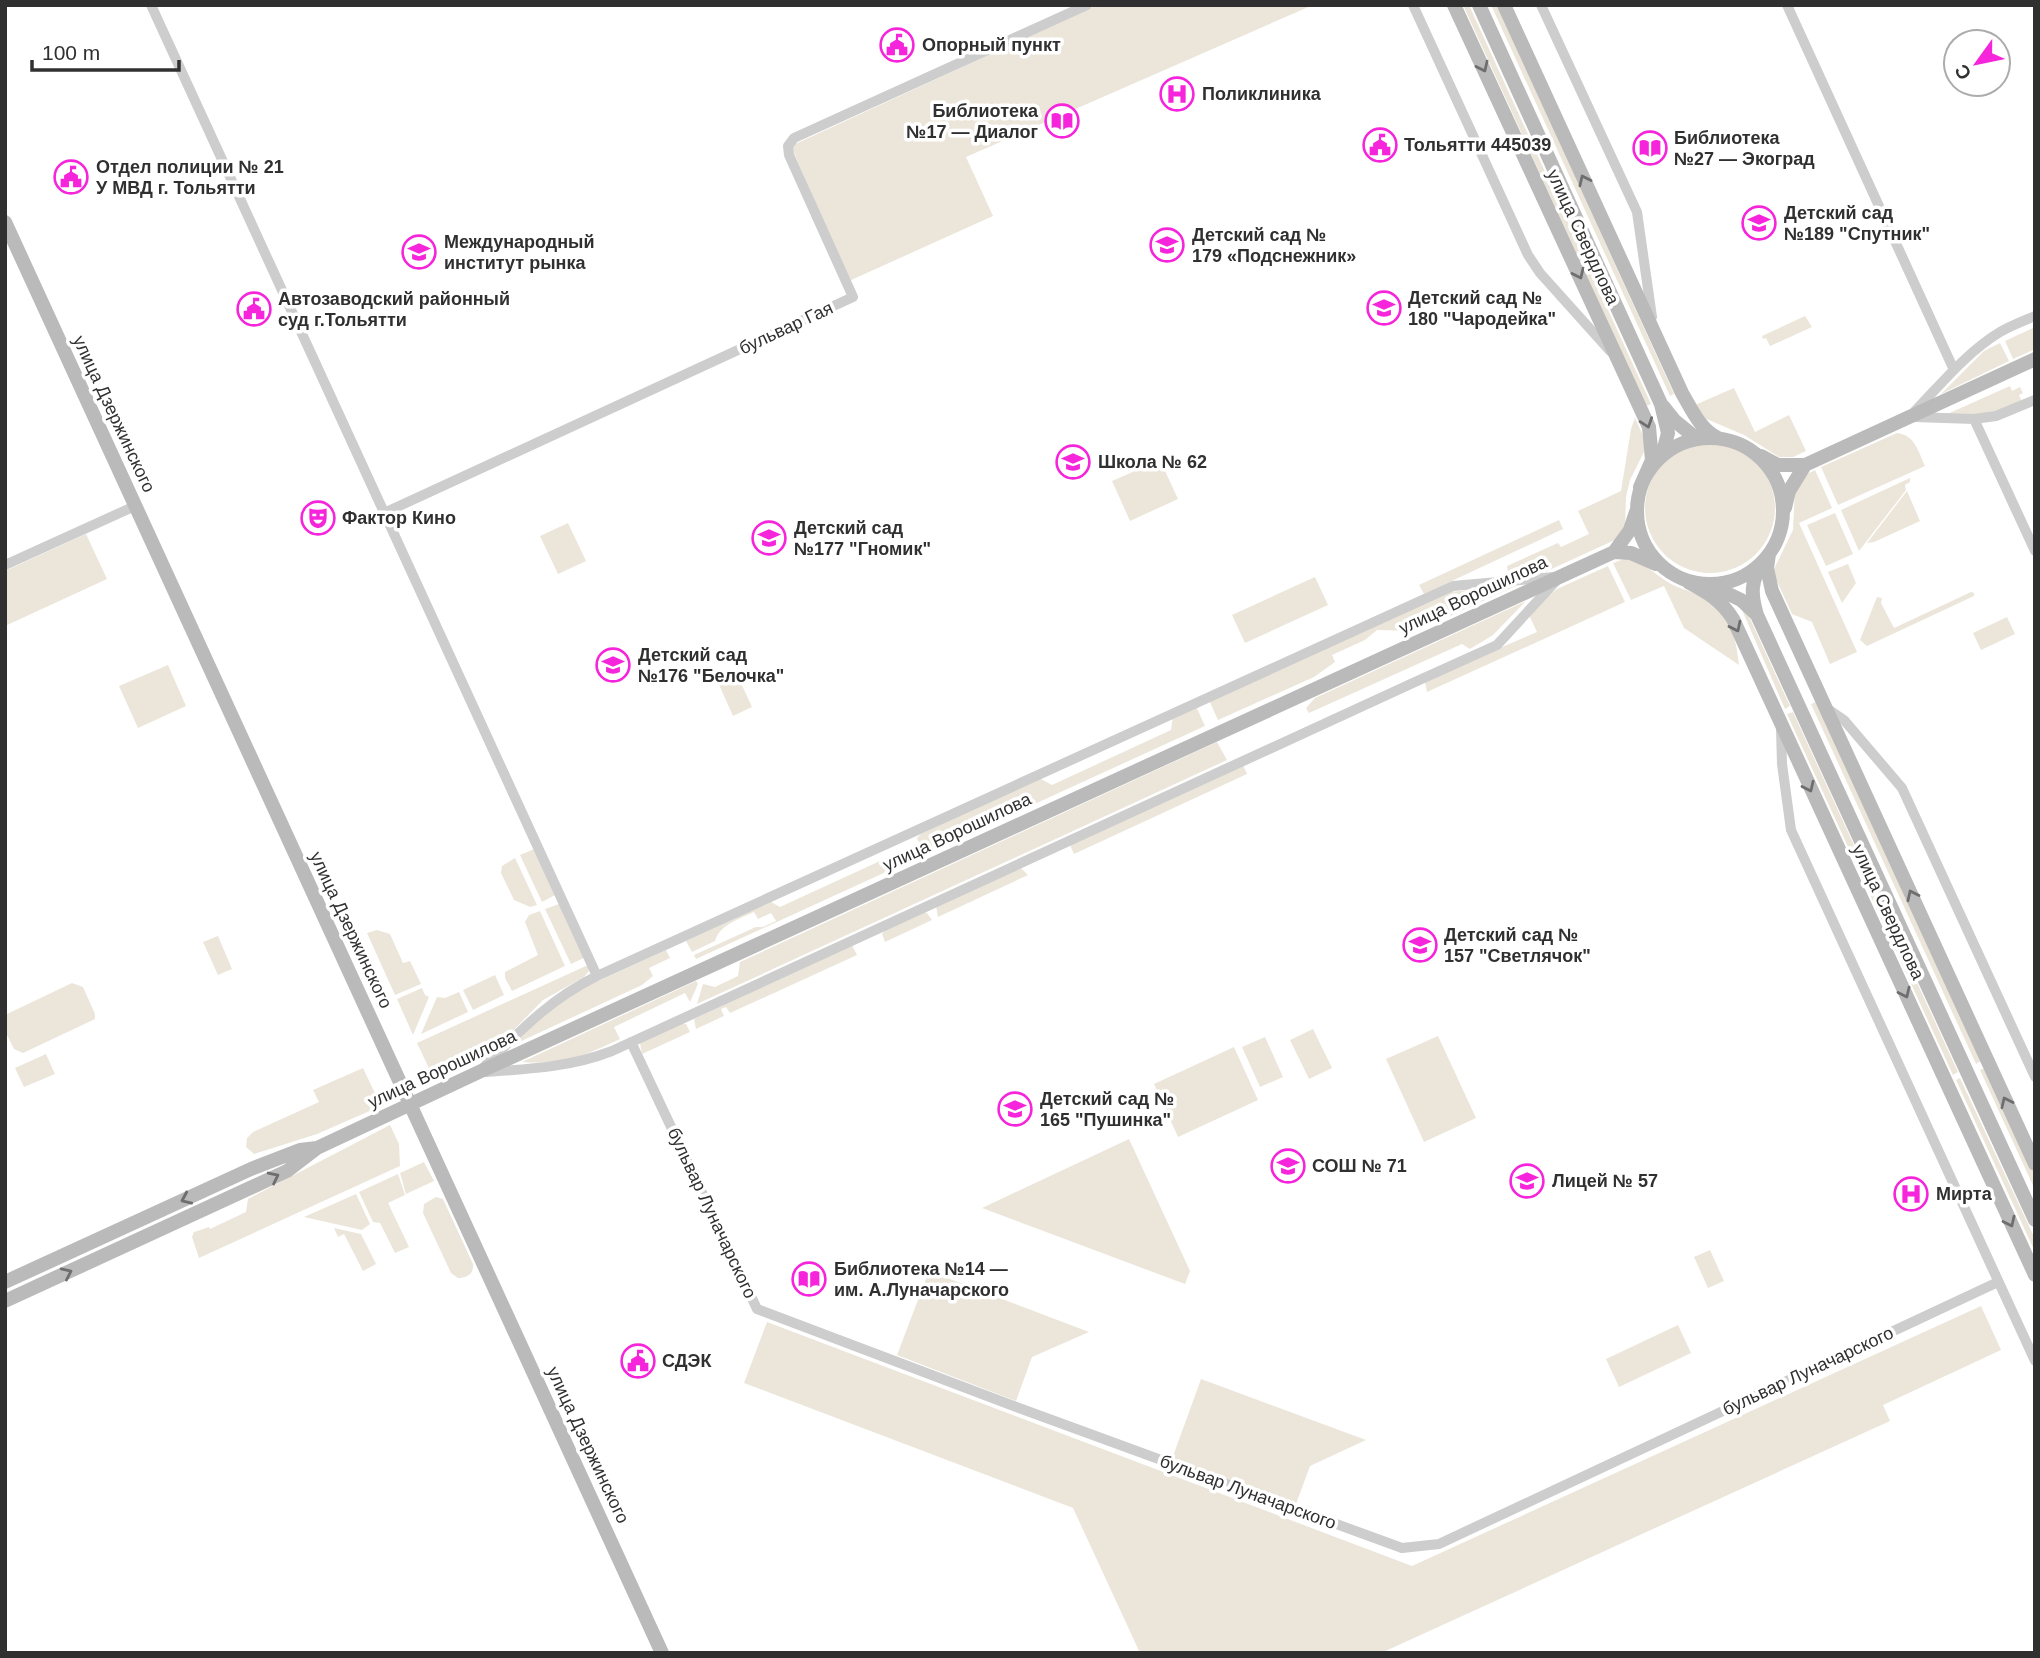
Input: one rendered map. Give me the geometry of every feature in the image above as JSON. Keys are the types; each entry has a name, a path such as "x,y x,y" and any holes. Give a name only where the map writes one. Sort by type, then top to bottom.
{"main road":[{"name":"улица Свердлова","path":"1454,5 1646,419 1652,442 1652,460 1640,488"},
{"name":"улица Свердлова","path":"1479,5 1661,404 1668,433 1662,456"},
{"name":"улица Свердлова","path":"1504,5 1697,419 1711,435 1718,438"},
{"name":"улица Дзержинского","path":"5,222 662,1653"},
{"path":"1614,552 1630,530 1640,488 1652,466 1674,447 1698,439 1718,438 1739,444 1778,465 1804,465 2035,359"},
{"name":"улица Свердлова","path":"1661,404 1675,421 1698,439"},
{"path":"1754,452 1775,478 1782,496 1783,515"},
{"path":"1614,552 1631,553 1645,558 1688,582 1729,582 1748,573 1766,559 1780,533 1789,491 1804,465"},
{"path":"1636,512 1642,538 1649,552 1664,568"},
{"name":"улица Ворошилова","path":"5,1301 287,1171 317,1148 1614,552"},
{"name":"улица Свердлова","path":"1766,559 1754,577 1752,586 1757,615 2035,1220"},
{"name":"улица Свердлова","path":"1766,559 1772,591 2035,1164"},
{"name":"улица Свердлова","path":"1688,582 1714,596 1725,606 1733,619 2035,1275"},
{"name":"улица Свердлова","path":"1708,584 1731,593 1757,615"},
{"name":"улица Ворошилова","path":"5,1282 251,1169 300,1150 317,1148"}],"street":[{"path":"151,5 597,976"},
{"name":"бульвар Гая","path":"384,513 853,297 789,155 788,146 794,138 1087,5"},
{"path":"1413,5 1528,255 1540,273 1619,361"},
{"path":"1541,5 1637,212 1654,331"},
{"path":"1787,5 1954,370"},
{"path":"1910,417 1954,370 2000,332 2035,316"},
{"path":"1910,417 1975,419 1996,416 2035,400"},
{"path":"1975,419 2035,551"},
{"path":"5,565 135,506"},
{"path":"479,1073 545,1007 597,976 1452,586 1561,576"},
{"path":"479,1073 559,1067 587,1061 1497,645 1561,576"},
{"path":"1825,707 1844,720 1902,788 2035,1077"},
{"path":"1781,725 1782,764 1791,830 2035,1361"},
{"name":"бульвар Луначарского","path":"631,1042 757,1309 1018,1408 1402,1548 1439,1544 1998,1282"}],"shaded area":[{"path":"1097,5 1313,5 966,157 993,216 849,281 791,146"},
{"path":"1463,5 1469,5 1651,404 1646,406"},
{"path":"1491,5 1497,5 1674,394 1670,396"},
{"path":"1805,316 1812,327 1770,346 1766,338 1763,339 1762,336"},
{"path":"2035,327 2035,349 2013,359 2005,341"},
{"path":"2000,343 2009,361 1941,394 1984,351"},
{"path":"2010,386 2012,391 2020,387 2023,393 2019,395 2022,402 1984,413 1945,415"},
{"path":"1734,388 1755,432 1789,415 1806,451 1793,457 1779,457 1744,435 1704,418 1695,405"},
{"path":"1635,418 1645,440 1644,452 1630,480 1626,497 1625,527 1617,539 1545,572 1508,572 1507,566 1558,543 1561,547 1589,534 1578,511 1621,491"},
{"path":"1897,433 1912,440 1925,466 1838,505 1821,467"},
{"path":"1710,443 1735,448 1756,462 1770,483 1775,508 1770,533 1756,554 1735,568 1710,573 1685,568 1664,554 1650,533 1645,508 1650,483 1664,462 1685,448"},
{"path":"1160,460 1178,499 1130,521 1112,481"},
{"path":"1815,470 1832,508 1799,523 1857,652 1830,664 1812,622 1792,614 1774,569 1793,530 1795,488 1801,477"},
{"path":"1910,478 1910,482 1905,485 1906,490 1859,551 1841,510"},
{"path":"1907,491 1920,521 1867,543"},
{"path":"1835,513 1853,554 1826,566 1807,525"},
{"path":"1559,520 1563,529 1424,594 1419,585"},
{"path":"568,523 586,561 558,574 540,536"},
{"path":"86,534 107,579 5,626 5,571"},
{"path":"1627,558 1673,585 1713,602 1730,625 1739,665 1684,628 1664,586 1631,600 1613,563"},
{"path":"1848,564 1856,583 1842,603 1828,572"},
{"path":"1608,566 1625,602 1427,692 1425,682 1430,678 1537,632 1528,613 1557,589"},
{"path":"1315,577 1328,605 1245,643 1232,615"},
{"path":"1518,585 1417,631 1377,630 1365,640 1332,655 1335,662 1314,677 1218,720 1209,700 1450,592"},
{"path":"1971,592 1974,596 1867,646 1860,640 1877,597 1882,598 1881,603 1894,628"},
{"path":"1526,601 1493,635 1470,649 1462,644 1309,713 1306,708 1315,698"},
{"path":"1742,610 1747,612 1790,706 1785,709"},
{"path":"2007,617 2015,634 1981,650 1973,633"},
{"path":"168,665 186,706 138,728 119,686"},
{"path":"735,670 752,707 733,716 716,678"},
{"path":"1816,702 1981,1061 1976,1064 1811,704"},
{"path":"1196,706 1205,726 696,959 694,955 756,927 776,921 771,913 758,919 754,912 721,930 715,941 692,952 686,941 771,902 780,907 919,843 917,838 921,834 1039,778 1052,785 1171,730 1173,716"},
{"path":"1793,712 1958,1072 1953,1075 1787,714"},
{"path":"1217,742 1227,760 697,1004 703,984 715,987 738,976 740,962"},
{"path":"1243,765 1247,774 1074,854 1070,845"},
{"path":"534,849 555,895 542,902 520,855"},
{"path":"515,858 537,905 530,907 514,900 501,873 502,866"},
{"path":"1021,868 1028,875 938,917 936,906"},
{"path":"559,904 586,957 571,964 545,909"},
{"path":"540,911 565,966 512,991 505,972 538,955 525,922 529,915"},
{"path":"926,912 932,920 885,942 882,934 885,930"},
{"path":"377,930 390,934 403,963 410,961 421,984 395,995 367,933"},
{"path":"218,936 232,969 218,975 203,942"},
{"path":"852,945 857,955 730,1013 726,1007 721,1009 724,1016 696,1029 694,1019"},
{"path":"666,950 670,958 649,968 653,976 642,985 515,1044 542,1016 577,991"},
{"path":"588,965 589,971 584,977 543,1000 488,1056 435,1081 417,1043"},
{"path":"495,975 504,995 473,1010 463,990"},
{"path":"696,981 698,984 690,1002 685,993 614,1027 620,1039 562,1061 522,1062"},
{"path":"72,983 83,987 95,1019 23,1053 14,1049 5,1031 5,1015"},
{"path":"422,988 429,997 413,1035 397,999"},
{"path":"459,992 468,1012 421,1034 437,997 445,998"},
{"path":"682,1023 686,1024 690,1032 642,1054 640,1043"},
{"path":"1313,1029 1332,1068 1309,1079 1290,1040"},
{"path":"1438,1036 1476,1118 1424,1142 1386,1059"},
{"path":"1265,1037 1283,1077 1260,1087 1242,1047"},
{"path":"1234,1047 1258,1100 1178,1137 1154,1084"},
{"path":"46,1054 55,1074 24,1087 15,1068"},
{"path":"363,1068 381,1106 317,1134 254,1154 246,1147 247,1138 253,1132 319,1102 313,1090"},
{"path":"1985,1068 2035,1176 2035,1190 1980,1070"},
{"path":"1960,1078 2035,1239 2035,1252 1956,1080"},
{"path":"390,1125 399,1144 400,1166 199,1258 192,1237 194,1232 209,1227 210,1229 246,1212 248,1199"},
{"path":"1129,1139 1190,1271 1185,1284 982,1208"},
{"path":"424,1162 434,1181 406,1194 400,1173"},
{"path":"398,1174 405,1195 388,1203 409,1247 395,1253 380,1223 373,1222 359,1192"},
{"path":"356,1194 370,1224 362,1230 304,1217"},
{"path":"436,1197 443,1199 473,1264 471,1273 464,1277 458,1278 451,1273 423,1213 424,1204"},
{"path":"334,1228 361,1234 376,1264 363,1271 344,1234 338,1237"},
{"path":"1710,1250 1724,1281 1708,1288 1694,1257"},
{"path":"929,1271 1089,1332 1032,1357 1016,1401 897,1355"},
{"path":"1981,1306 2001,1350 1883,1405 1890,1421 1381,1653 1140,1653 1073,1508 744,1383 767,1322 1412,1566"},
{"path":"1678,1325 1691,1353 1619,1387 1606,1359"},
{"path":"1201,1379 1366,1440 1310,1466 1296,1504 1172,1459"}],"place":[{"name":"Опорный пункт","path":"897,45"},
{"name":"Поликлиника","path":"1177,94"},
{"name":"Библиотека №17 — Диалог","path":"1062,121"},
{"name":"Тольятти 445039","path":"1380,145"},
{"name":"Библиотека №27 — Экоград","path":"1650,148"},
{"name":"Отдел полиции № 21 У МВД г. Тольятти","path":"71,177"},
{"name":"Детский сад №189 \"Спутник\"","path":"1759,223"},
{"name":"Детский сад № 179 «Подснежник»","path":"1167,245"},
{"name":"Международный институт рынка","path":"419,252"},
{"name":"Детский сад № 180 \"Чародейка\"","path":"1384,308"},
{"name":"Автозаводский районный суд г.Тольятти","path":"254,309"},
{"name":"Школа № 62","path":"1073,462"},
{"name":"Фактор Кино","path":"318,518"},
{"name":"Детский сад №177 \"Гномик\"","path":"769,538"},
{"name":"Детский сад №176 \"Белочка\"","path":"613,665"},
{"name":"Детский сад № 157 \"Светлячок\"","path":"1420,945"},
{"name":"Детский сад № 165 \"Пушинка\"","path":"1015,1109"},
{"name":"СОШ № 71","path":"1288,1166"},
{"name":"Лицей № 57","path":"1527,1181"},
{"name":"Мирта","path":"1911,1194"},
{"name":"Библиотека №14 — им. А.Луначарского","path":"809,1279"},
{"name":"СДЭК","path":"638,1361"}]}
